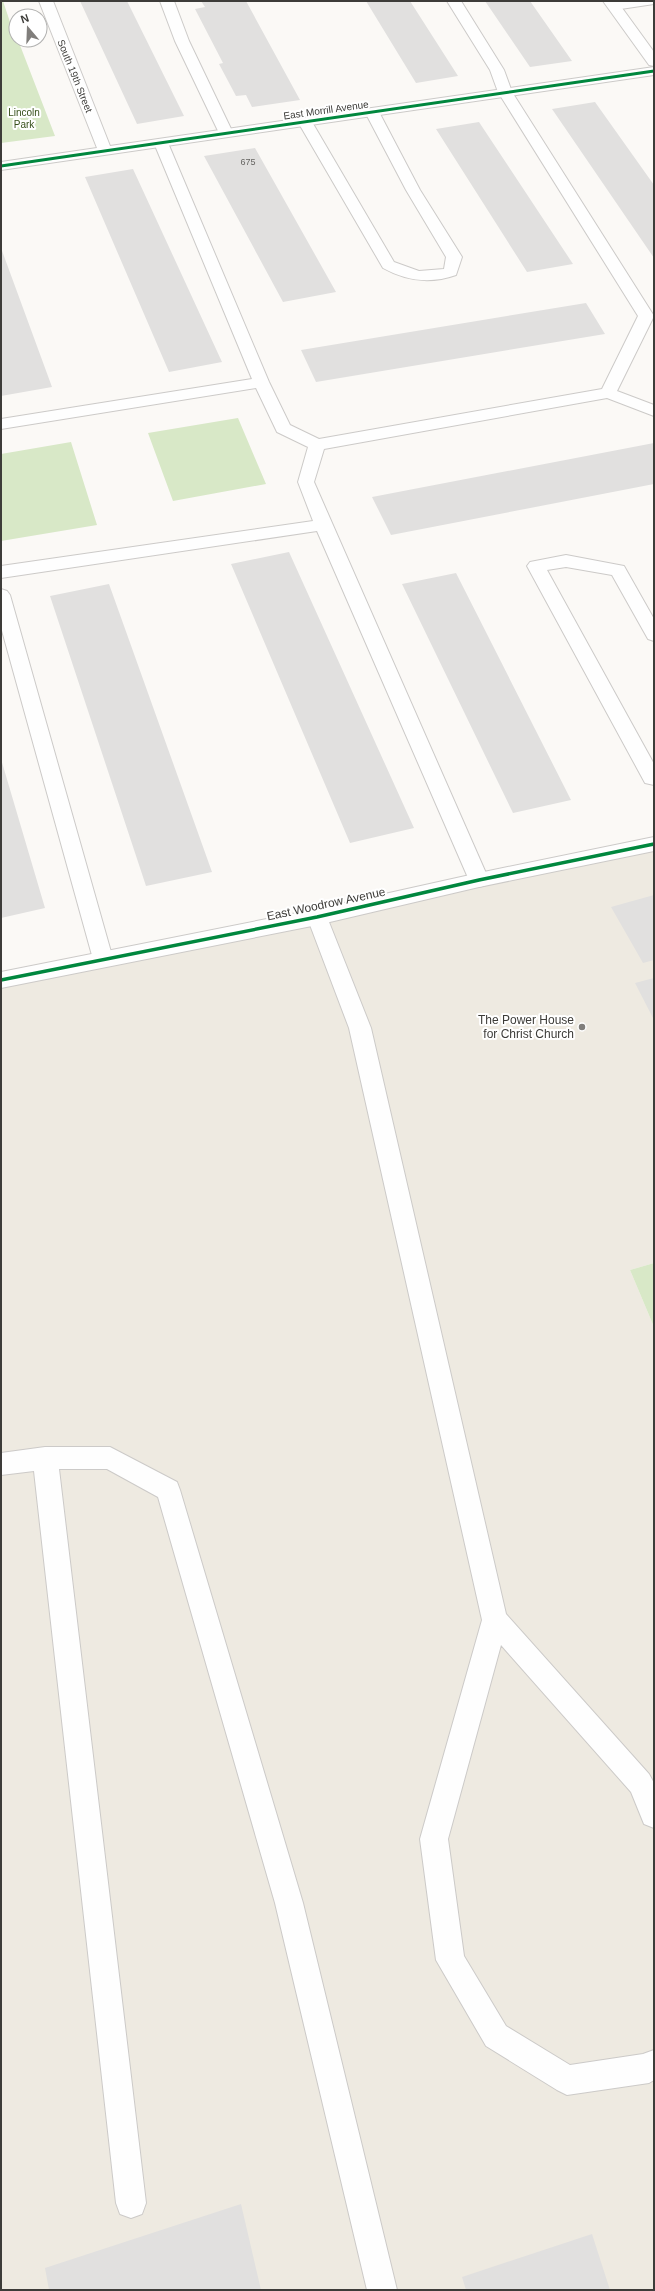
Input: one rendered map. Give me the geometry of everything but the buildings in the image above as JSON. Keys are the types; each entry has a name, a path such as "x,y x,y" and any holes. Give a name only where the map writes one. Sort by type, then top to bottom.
{"street":[{"name":"South 19th Street","path":"46,1 105,151"},
{"path":"167,1 182,41 226,133"},
{"path":"454,1 497,70 504,92 650,316 608,393"},
{"path":"612,4 652,1"},
{"path":"612,4 654,62"},
{"name":"East Morrill Avenue","path":"1,166 654,71"},
{"path":"305,122 388,265 401,273 440,277 451,272 454,257 413,190 372,112"},
{"path":"160,143 261,382 283,428 318,445 608,393 654,411"},
{"path":"1,424 261,382"},
{"path":"318,445 306,482 323,525 479,880"},
{"path":"1,572 323,525"},
{"path":"654,634 618,570 566,561 536,566 652,778 654,778"},
{"path":"1,595 103,958"},
{"name":"East Woodrow Avenue","path":"1,980 103,958 317,917 479,880 654,844"},
{"path":"317,917 360,1028 495,1620 434,1839 450,1960 496,2036 567,2080 649,2068 654,2064"},
{"path":"1,1464 45,1458 110,1458 168,1490 289,1903 382,2290"},
{"path":"45,1458 131,2203"},
{"path":"495,1620 640,1783 654,1814"}],"shaded area":[{"path":"654,849 654,1263 630,1270 654,1327 654,2290 1,2290 1,987"}],"green space":[{"name":"Lincoln Park","path":"1,1 3,1 8,16 8,48 21,48 55,136 1,143"},
{"path":"238,418 266,484 173,501 148,433"},
{"path":"71,442 97,525 1,541 1,454"},
{"path":"654,1263 654,1327 630,1270"}],"cycle path":[{"path":"1,166 654,71"},
{"path":"1,980 317,917 479,880 654,844"}],"place":[{"name":"The Power House for Christ Church","path":"582,1027"}]}
